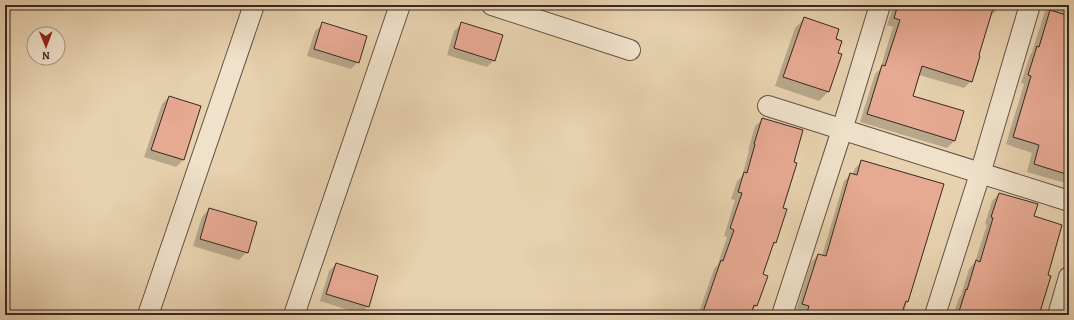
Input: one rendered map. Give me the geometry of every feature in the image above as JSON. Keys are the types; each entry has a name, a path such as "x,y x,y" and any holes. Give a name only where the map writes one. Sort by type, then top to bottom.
{"street":[{"path":"148,315 254,5"},
{"path":"294,315 400,5"},
{"path":"492,5 630,50"},
{"path":"782,315 842,130 880,5"},
{"path":"935,315 980,174 1030,5"},
{"path":"768,106 1069,201"},
{"path":"1058,315 1069,277"}],"building":[{"path":"898,5 994,5 972,82 922,66 913,96 964,111 955,141 867,114 882,65 885,66 900,20 894,18"},
{"path":"1050,10 1069,16 1069,175 1034,164 1039,145 1013,137 1031,76 1028,75 1037,46 1039,47"},
{"path":"804,17 839,29 836,39 842,41 838,53 842,54 829,92 783,77"},
{"path":"322,22 367,36 359,63 314,49"},
{"path":"461,22 503,35 495,61 454,48"},
{"path":"169,96 201,106 184,160 151,150"},
{"path":"762,118 803,130 794,162 797,163 783,208 787,209 776,243 774,242 763,274 768,276 757,306 754,305 751,315 702,315 721,260 723,261 734,230 730,228 742,193 738,192 744,172 747,173"},
{"path":"861,160 944,184 908,302 906,301 901,315 806,315 809,306 802,304 818,254 826,256 850,173 857,175"},
{"path":"999,193 1038,204 1034,216 1062,225 1048,275 1051,276 1039,315 958,315 976,260 980,262 993,218 991,217"},
{"path":"209,208 257,222 248,253 200,239"},
{"path":"336,263 378,276 369,307 326,294"}]}
